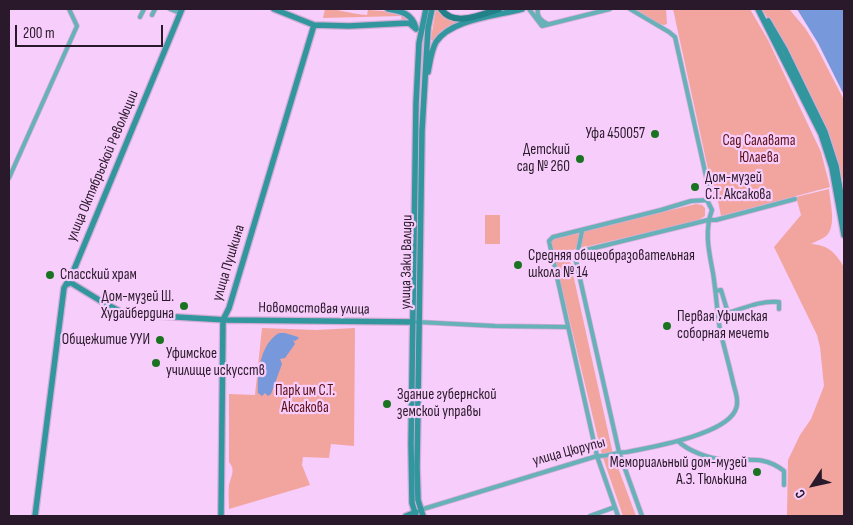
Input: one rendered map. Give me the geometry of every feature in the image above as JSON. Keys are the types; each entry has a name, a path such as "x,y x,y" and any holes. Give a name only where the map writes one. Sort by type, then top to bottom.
{"main road":[{"path":"441,9 448,16 460,19 499,9"}],"street":[{"path":"9,178 77,26 69,9"},
{"path":"140,17 144,9"},
{"path":"152,15 154,9"},
{"path":"170,9 181,11"},
{"path":"274,9 314,25 349,26 409,23 416,29"},
{"path":"388,9 408,14 416,29 419,43"},
{"name":"улица Заки Валиди","path":"418,514 416,104 419,43 426,9"},
{"name":"улица Заки Валиди","path":"416,322 425,65 428,28 432,9"},
{"path":"425,86 433,50 440,36 461,24 522,9"},
{"path":"528,9 542,26 610,9"},
{"path":"538,9 539,18 548,24"},
{"path":"630,9 675,37 710,194 707,200"},
{"path":"758,9 773,28 785,50 825,132 836,166 844,213"},
{"path":"758,9 821,134 832,168 844,235"},
{"name":"улица Октябрьской Революции","path":"36,516 68,281 181,11"},
{"name":"улица Пушкина","path":"221,516 223,320 229,308 314,25"},
{"path":"578,252 708,220 716,220 795,199"},
{"path":"618,516 597,456 549,245 550,238 661,210 691,200 707,200"},
{"path":"707,200 712,210 708,220 708,241 716,291 721,290 728,313 756,304 774,302 778,302 778,309"},
{"path":"582,231 576,261 619,452 642,516"},
{"name":"Новомостовая улица","path":"68,281 104,304 125,314 223,320 416,322 568,327"},
{"name":"улица Цюрупы","path":"406,516 418,514 597,456 627,452 678,441 703,432 730,418 736,411 737,397 720,330 716,291"},
{"path":"678,441 686,447 718,459 767,460 784,471 784,484"},
{"path":"590,516 615,507"}],"green space":[{"path":"325,9 367,15 368,10 398,12 411,21 402,21 401,16 323,18"},
{"path":"436,9 447,18 459,22 444,30 432,42 431,38"},
{"path":"635,9 666,9 667,24 660,24"},
{"name":"Сад Салавата Юлаева","path":"673,9 750,9 768,40 821,152 830,187 721,216 718,201 715,201"},
{"path":"762,9 789,9 805,28 815,44 844,100 844,184 828,131 787,49"},
{"path":"829,189 832,224 828,234 811,244 830,250 844,267 844,516 787,516 788,460 800,435 811,419 824,386 817,335 774,247 801,215 796,197"},
{"path":"696,204 702,205 705,208 705,216 697,221 572,250 569,256 613,454 636,516 623,516 602,455 550,239"},
{"path":"485,215 500,215 500,244 485,244"},
{"name":"Парк им С.Т. Аксакова","path":"262,328 316,330 355,328 354,446 331,444 329,458 303,457 302,465 310,485 229,509 229,488 233,470 229,462 229,394 255,395"}],"water":[{"path":"797,9 844,9 844,95 818,43"},
{"path":"279,333 299,338 295,341 293,340 295,344 285,358 280,359 282,364 271,394 268,396 265,393 262,396 258,393 261,360 268,344"}],"place":[{"name":"Уфа 450057","path":"655,134"},
{"name":"Детский сад № 260","path":"580,159"},
{"name":"Дом-музей С.Т. Аксакова","path":"695,187"},
{"name":"Средняя общеобразовательная школа № 14","path":"518,265"},
{"name":"Спасский храм","path":"50,275"},
{"name":"Дом-музей Ш. Худайбердина","path":"184,306"},
{"name":"Первая Уфимская соборная мечеть","path":"667,326"},
{"name":"Общежитие УУИ","path":"160,340"},
{"name":"Уфимское училище искусств","path":"156,363"},
{"name":"Здание губернской земской управы","path":"387,404"},
{"name":"Мемориальный дом-музей А.Э. Тюлькина","path":"757,472"}]}
